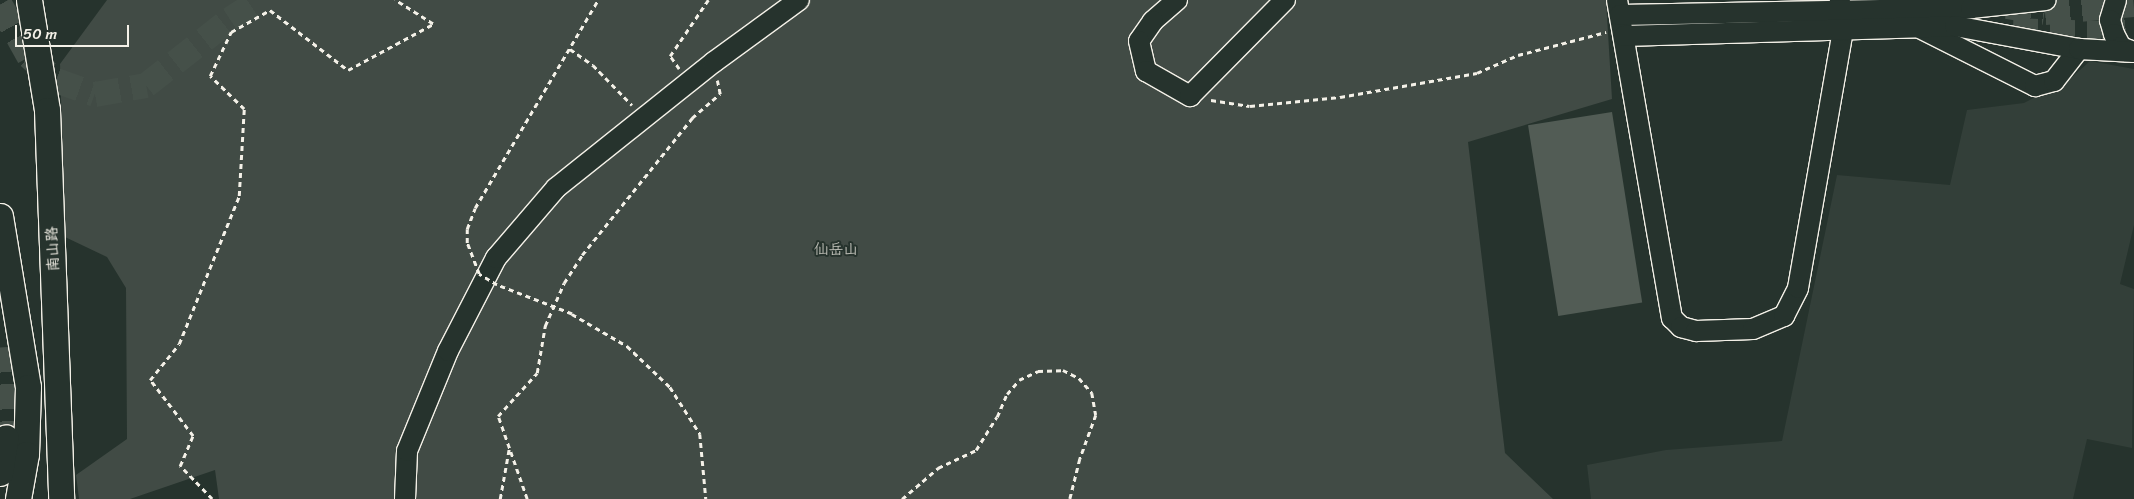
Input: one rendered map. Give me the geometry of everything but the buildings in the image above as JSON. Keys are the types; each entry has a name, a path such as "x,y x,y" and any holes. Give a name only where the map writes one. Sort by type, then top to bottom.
{"main road":[{"name":"南山路","path":"29,0 47,110 58,359 58,492"},
{"path":"0,216 28,387 26,454 18,499"},
{"path":"0,473 6,436"}],"street":[{"path":"406,499 407,451 448,351 496,258 556,188 714,62 799,0"},
{"path":"1177,0 1154,21 1139,41 1146,71 1190,96 1285,0"},
{"path":"1621,20 1841,4 1971,8 2046,0"},
{"path":"2116,0 2110,20 2114,34 2121,47 2134,52"},
{"path":"1621,20 1672,318 1681,327 1696,331 1753,329 1784,316 1798,288 1843,31 1841,4"},
{"path":"1621,20 1843,31 1955,26 2078,49 2134,52"},
{"path":"1918,27 2036,86 2054,81 2078,49"}],"path":[{"path":"212,499 180,466 193,436 150,380 179,344 239,196 244,109 210,76 230,32 270,10 348,70 433,24 395,0"},
{"path":"598,0 475,208 467,229 467,243 479,274 497,285 572,314 627,346 670,387 700,434 706,499"},
{"path":"688,83 670,56 708,0"},
{"path":"1190,96 1250,106 1340,97 1477,73 1518,55 1621,20"},
{"path":"570,49 593,65 623,96"},
{"path":"526,499 498,416 538,373 545,326 564,283 582,255 692,118 720,94 714,62"},
{"path":"902,499 938,468 976,450 997,417 1007,394 1019,380 1038,371 1062,370 1079,378 1092,393 1096,415 1080,459 1070,499"},
{"path":"500,499 509,448"}],"shaded area":[{"path":"2090,61 2134,69 2134,225 2120,284 2134,289 2132,448 2087,439 2073,499 1591,499 1587,465 1666,450 1782,441 1837,175 1950,185 1967,110 2024,103 2070,79"}],"green space":[{"name":"仙岳山","path":"107,0 1606,0 1612,99 1468,142 1505,453 1553,499 219,499 215,470 130,499 79,499 76,475 127,439 126,288 107,257 65,237 60,64"}],"tunnel":[{"path":"0,4 29,56 56,80 95,94 146,85 230,19 259,0"},
{"path":"2007,6 2045,12 2134,4"},
{"path":"2013,30 2101,33 2134,29"},
{"path":"0,347 6,437"}]}
